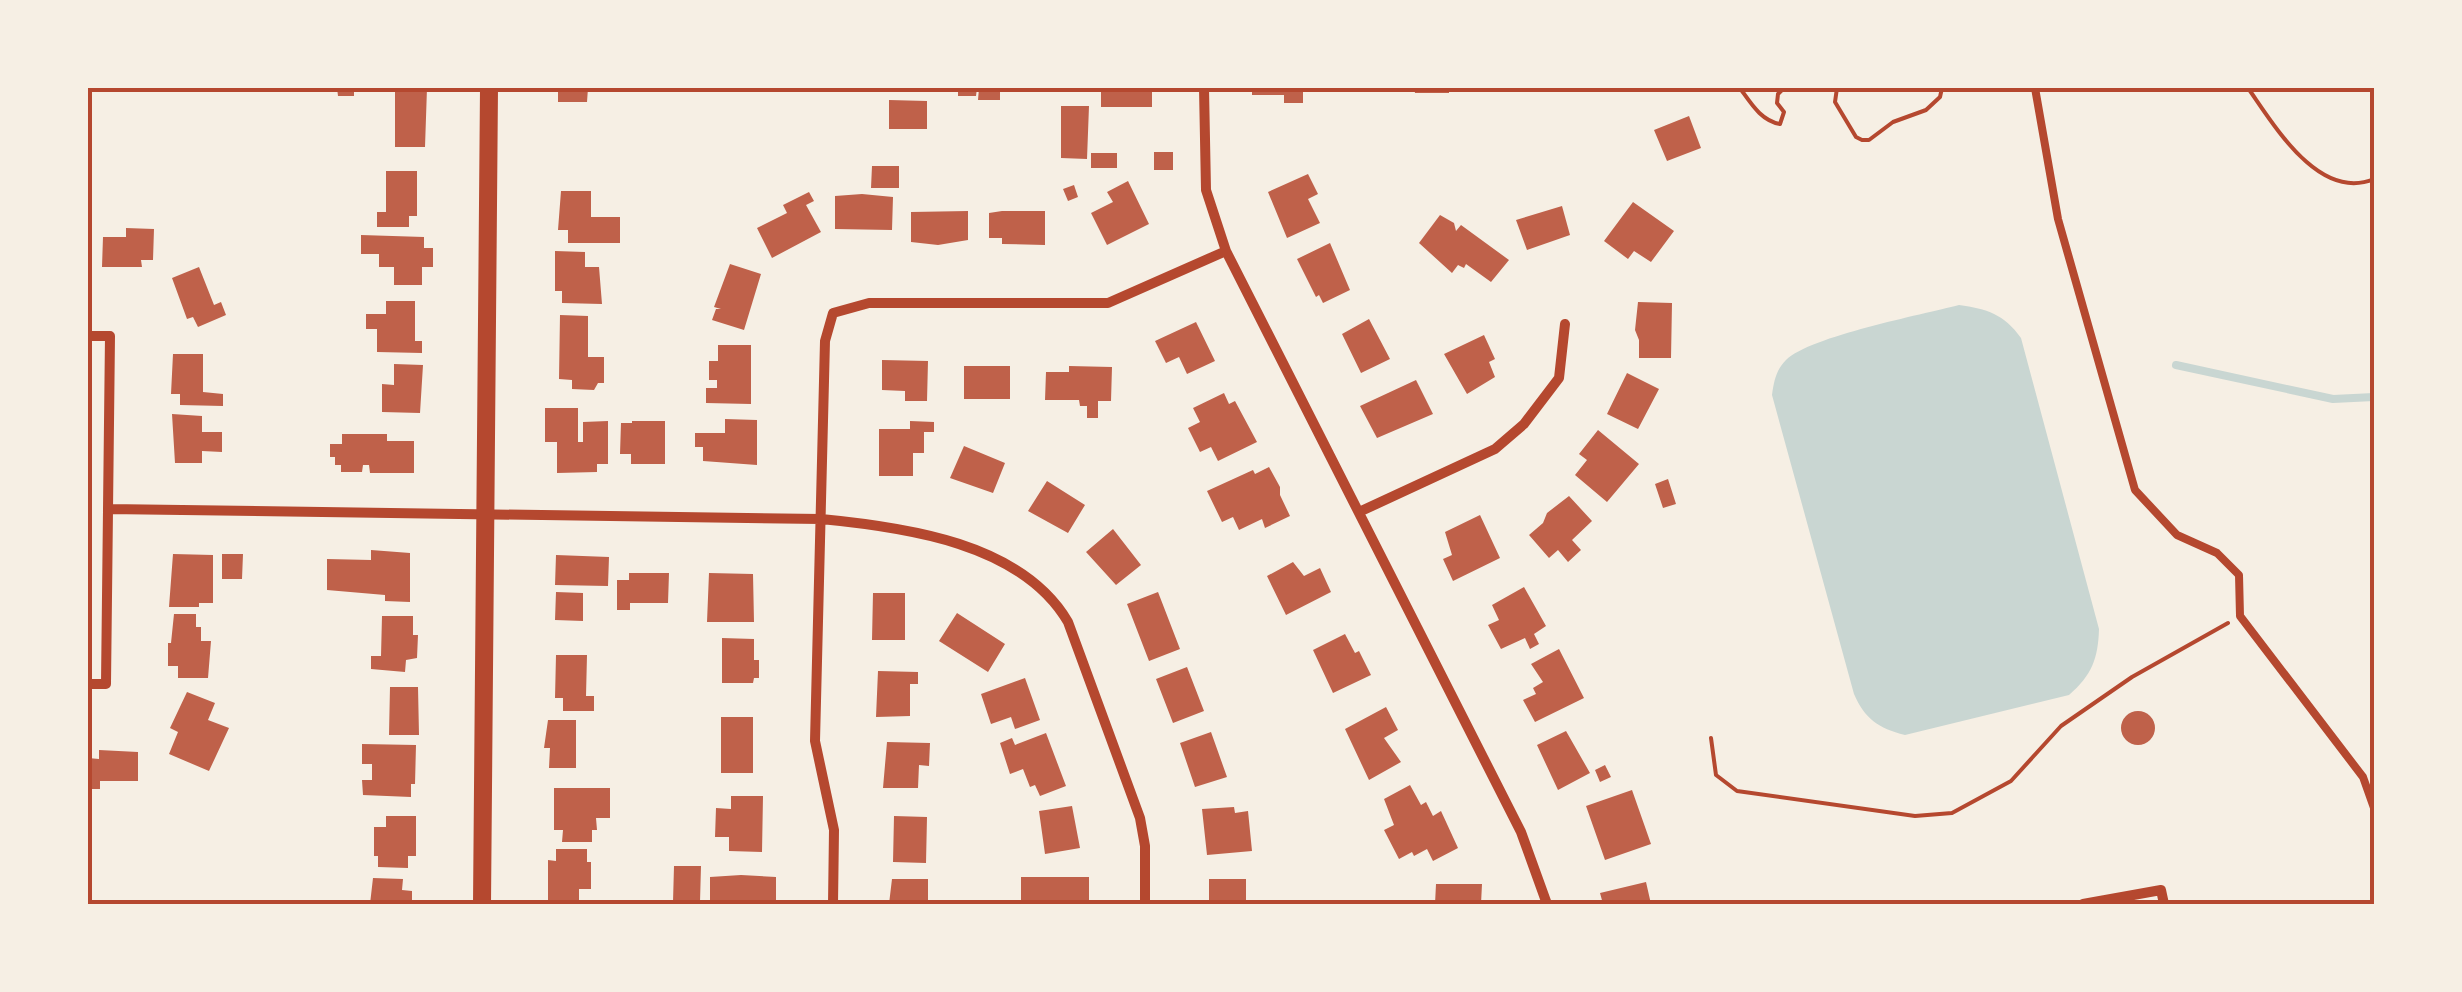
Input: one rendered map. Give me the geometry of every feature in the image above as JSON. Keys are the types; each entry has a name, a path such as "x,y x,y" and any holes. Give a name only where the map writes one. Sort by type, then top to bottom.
{"street":[{"path":"482,904 489,88"},
{"path":"1204,88 1206,190 1226,251 1521,832 1547,904"},
{"path":"833,904 834,830 815,741 826,341 833,313 868,304 1108,303 1226,251"},
{"path":"1358,512 1494,450 1524,424 1559,378 1566,324"},
{"path":"88,336 110,336 106,684 88,684"},
{"path":"108,509 821,519 890,525 954,543 1014,568 1055,599 1080,648 1140,818 1145,846 1145,904"},
{"path":"2083,904 2161,890 2164,904"}],"lane":[{"path":"2035,88 2058,219 2135,490 2177,535 2217,553 2239,574 2240,616 2363,777 2374,808"}],"path":[{"path":"1742,88 1758,111 1772,123 1780,124 1784,112 1778,94 1784,88"},
{"path":"1837,88 1835,102 1856,137 1862,140 1926,110 1940,97 1942,88"},
{"path":"2248,88 2306,164 2358,184 2374,179"},
{"path":"1710,738 1716,775 1737,791 1914,816 1952,813 2011,781 2061,726 2240,616"}],"shaded area":[{"path":"1959,305 1994,314 2021,338 2099,629 2098,640 2088,673 2069,695 1905,735 1874,721 1854,694 1772,395 1780,368 1799,351 1894,320"}],"building":[{"path":"337,88 354,88 354,96 338,96"},
{"path":"395,88 427,88 425,147 395,147"},
{"path":"558,88 588,88 587,102 558,102"},
{"path":"958,88 977,88 976,96 958,96"},
{"path":"979,88 1000,88 1000,100 978,100"},
{"path":"1101,88 1152,88 1152,107 1101,107"},
{"path":"1252,88 1303,88 1303,103 1284,103 1284,95 1252,95"},
{"path":"1414,88 1449,88 1449,93 1415,93"},
{"path":"889,100 927,101 927,129 889,129"},
{"path":"1061,106 1089,106 1087,159 1061,158"},
{"path":"1689,116 1701,148 1667,161 1654,130"},
{"path":"1154,152 1173,152 1173,170 1154,170"},
{"path":"1091,153 1117,153 1117,168 1091,168"},
{"path":"872,166 899,166 899,188 871,188"},
{"path":"386,171 417,171 417,216 409,216 409,227 377,227 377,212 386,212"},
{"path":"1308,174 1318,194 1308,199 1320,223 1287,238 1268,192"},
{"path":"1128,181 1149,224 1107,245 1091,213 1113,202 1107,192"},
{"path":"1074,185 1078,197 1068,201 1063,189"},
{"path":"561,191 591,191 591,217 620,217 620,243 568,243 568,230 558,230"},
{"path":"809,192 814,201 806,205 821,232 772,258 757,228 787,213 783,205"},
{"path":"835,196 893,197 892,230 835,229"},
{"path":"1633,202 1674,231 1651,262 1634,251 1628,259 1604,241"},
{"path":"1562,206 1570,235 1527,250 1516,220"},
{"path":"968,211 968,240 938,245 911,242 911,212"},
{"path":"1045,211 1045,245 1002,244 1002,238 989,238 989,213"},
{"path":"1440,215 1454,223 1456,231 1461,225 1509,260 1491,282 1466,264 1464,268 1458,265 1452,273 1419,243"},
{"path":"126,228 154,229 153,260 141,260 142,267 102,267 103,237 126,237"},
{"path":"361,235 424,237 424,248 433,248 433,267 422,267 422,285 394,285 394,267 379,267 379,254 361,254"},
{"path":"1330,243 1350,290 1323,303 1297,259"},
{"path":"555,251 585,252 585,267 599,267 602,304 562,303 562,291 555,291"},
{"path":"730,264 761,274 744,330 712,320 716,309 721,309 714,307"},
{"path":"199,267 214,305 221,302 226,315 198,327 193,317 187,319 172,278"},
{"path":"386,301 415,301 415,341 422,341 422,353 377,352 377,329 366,329 366,314 386,314"},
{"path":"1638,302 1672,303 1671,358 1639,358 1635,330"},
{"path":"560,315 588,316 588,357 604,357 604,383 598,383 594,390 572,389 572,380 559,379"},
{"path":"1369,319 1390,359 1361,373 1342,334"},
{"path":"1196,322 1215,361 1187,374 1179,357 1166,363 1155,341"},
{"path":"1484,335 1495,359 1489,362 1495,377 1467,394 1444,354"},
{"path":"718,345 751,345 751,404 706,403 706,388 717,388 717,380 709,380 709,361 718,361"},
{"path":"173,354 203,354 203,392 223,394 223,406 180,405 180,394 171,394"},
{"path":"882,360 928,361 927,401 905,401 905,391 882,390"},
{"path":"394,364 423,365 420,413 382,412 382,384 394,385"},
{"path":"964,366 1010,366 1010,399 964,399"},
{"path":"1069,366 1112,367 1111,401 1098,401 1098,418 1087,418 1087,406 1080,406 1079,400 1045,400 1046,372 1069,372"},
{"path":"1627,373 1659,389 1638,429 1607,414"},
{"path":"1416,380 1433,414 1377,438 1360,406"},
{"path":"1224,393 1229,404 1235,401 1257,442 1218,461 1211,447 1200,452 1188,428 1200,422 1193,408"},
{"path":"545,408 578,408 578,442 583,442 583,422 608,421 608,464 597,464 597,472 557,473 557,442 545,442"},
{"path":"172,414 202,416 202,432 222,432 222,452 202,451 202,463 175,463"},
{"path":"725,419 757,420 757,465 703,461 703,447 695,447 695,433 725,433"},
{"path":"665,421 665,464 631,464 631,454 620,454 621,423"},
{"path":"910,421 934,422 934,432 924,432 924,453 913,453 913,476 879,476 879,429 910,429"},
{"path":"1598,430 1639,464 1607,502 1575,475 1587,460 1579,454"},
{"path":"342,434 387,434 387,441 414,441 414,473 370,473 369,465 363,465 362,472 341,472 341,465 335,465 335,457 330,457 330,444 342,444"},
{"path":"964,446 1005,463 993,493 950,478"},
{"path":"1269,467 1290,516 1265,528 1262,519 1239,530 1233,517 1222,522 1207,491"},
{"path":"1668,479 1676,504 1663,508 1655,484"},
{"path":"1047,481 1085,505 1068,533 1028,511"},
{"path":"1569,496 1592,521 1572,540 1581,550 1568,562 1558,550 1549,558 1529,535 1543,523 1547,513"},
{"path":"1480,515 1500,558 1453,581 1443,559 1452,555 1445,532"},
{"path":"1113,529 1141,565 1116,585 1086,552"},
{"path":"371,550 410,553 410,602 385,601 385,595 327,590 327,559 371,560"},
{"path":"173,554 213,555 213,603 169,607"},
{"path":"222,554 243,554 242,579 222,579"},
{"path":"556,555 609,557 608,586 555,585"},
{"path":"1293,562 1304,576 1320,568 1331,592 1286,615 1267,576"},
{"path":"629,573 669,573 668,603 630,603 630,610 617,610 617,580 629,580"},
{"path":"709,573 753,574 754,622 707,622"},
{"path":"1524,587 1546,626 1534,634 1539,644 1530,649 1525,638 1501,649 1488,625 1499,620 1492,605"},
{"path":"556,592 583,593 583,621 555,620"},
{"path":"1158,592 1180,649 1149,661 1127,604"},
{"path":"873,593 905,593 905,640 872,640"},
{"path":"957,613 1005,644 988,672 939,641"},
{"path":"174,614 196,614 201,641 211,641 208,678 178,678 178,666 168,666"},
{"path":"382,616 413,616 413,635 418,635 417,658 406,660 405,672 371,669 371,656 381,656"},
{"path":"1345,634 1371,675 1333,693 1313,650"},
{"path":"722,638 754,639 759,678 754,678 753,683 722,683"},
{"path":"1559,649 1584,698 1535,722 1523,700 1536,694 1533,688 1543,682 1531,664"},
{"path":"556,655 587,655 586,696 594,696 594,711 563,711 563,698 555,698"},
{"path":"1187,667 1204,711 1173,723 1156,679"},
{"path":"878,671 918,672 918,684 910,684 910,716 876,717"},
{"path":"1025,678 1040,720 1015,729 1011,717 991,724 981,694"},
{"path":"390,687 418,687 419,735 389,735"},
{"path":"187,692 215,703 208,720 229,728 209,771 169,754 178,732 170,728"},
{"path":"1386,707 1398,730 1384,738 1401,762 1369,780 1345,729"},
{"path":"2138,711 2150,716 2155,728 2150,740 2138,745 2126,740 2121,728 2126,716"},
{"path":"721,717 753,717 753,773 721,773"},
{"path":"548,720 576,720 576,768 549,768 550,748 544,748"},
{"path":"1566,731 1590,773 1558,790 1537,745"},
{"path":"1211,732 1227,777 1195,787 1180,743"},
{"path":"1046,733 1066,786 1040,796 1035,785 1030,787 1023,769 1010,774 1000,743 1012,738 1015,745"},
{"path":"887,742 930,743 929,766 919,765 918,788 883,788"},
{"path":"362,744 416,745 411,797 363,795 362,780 372,780 372,764 362,764"},
{"path":"99,750 138,752 138,781 100,781 100,789 88,789 88,758 99,759"},
{"path":"1605,765 1611,777 1600,782 1595,770"},
{"path":"1410,785 1421,805 1426,802 1433,816 1441,811 1458,848 1433,861 1427,849 1399,859 1384,830 1394,825 1384,799"},
{"path":"554,788 610,788 610,818 596,818 592,842 562,842 563,830 554,830"},
{"path":"1632,790 1651,844 1605,860 1586,806"},
{"path":"731,796 763,796 762,852 729,851 729,837 715,837 716,808 731,809"},
{"path":"1072,806 1080,848 1045,854 1039,811"},
{"path":"1234,807 1235,813 1248,811 1252,851 1207,855 1202,809"},
{"path":"386,816 416,816 416,856 408,856 408,868 378,867 374,827 386,827"},
{"path":"894,816 927,817 926,863 893,862"},
{"path":"556,849 587,849 591,889 579,889 579,904 548,904 548,860 556,861"},
{"path":"674,866 701,866 700,902 673,902"},
{"path":"710,877 776,877 776,904 710,902"},
{"path":"1021,877 1089,877 1089,904 1021,903"},
{"path":"373,878 403,879 402,890 412,891 412,904 370,904"},
{"path":"892,879 928,879 928,904 889,904"},
{"path":"1209,879 1246,879 1246,904 1209,904"},
{"path":"1646,882 1651,904 1603,904 1600,893"},
{"path":"1436,884 1482,884 1481,904 1435,904"}],"waterway":[{"path":"2176,365 2333,399 2374,397"}]}
